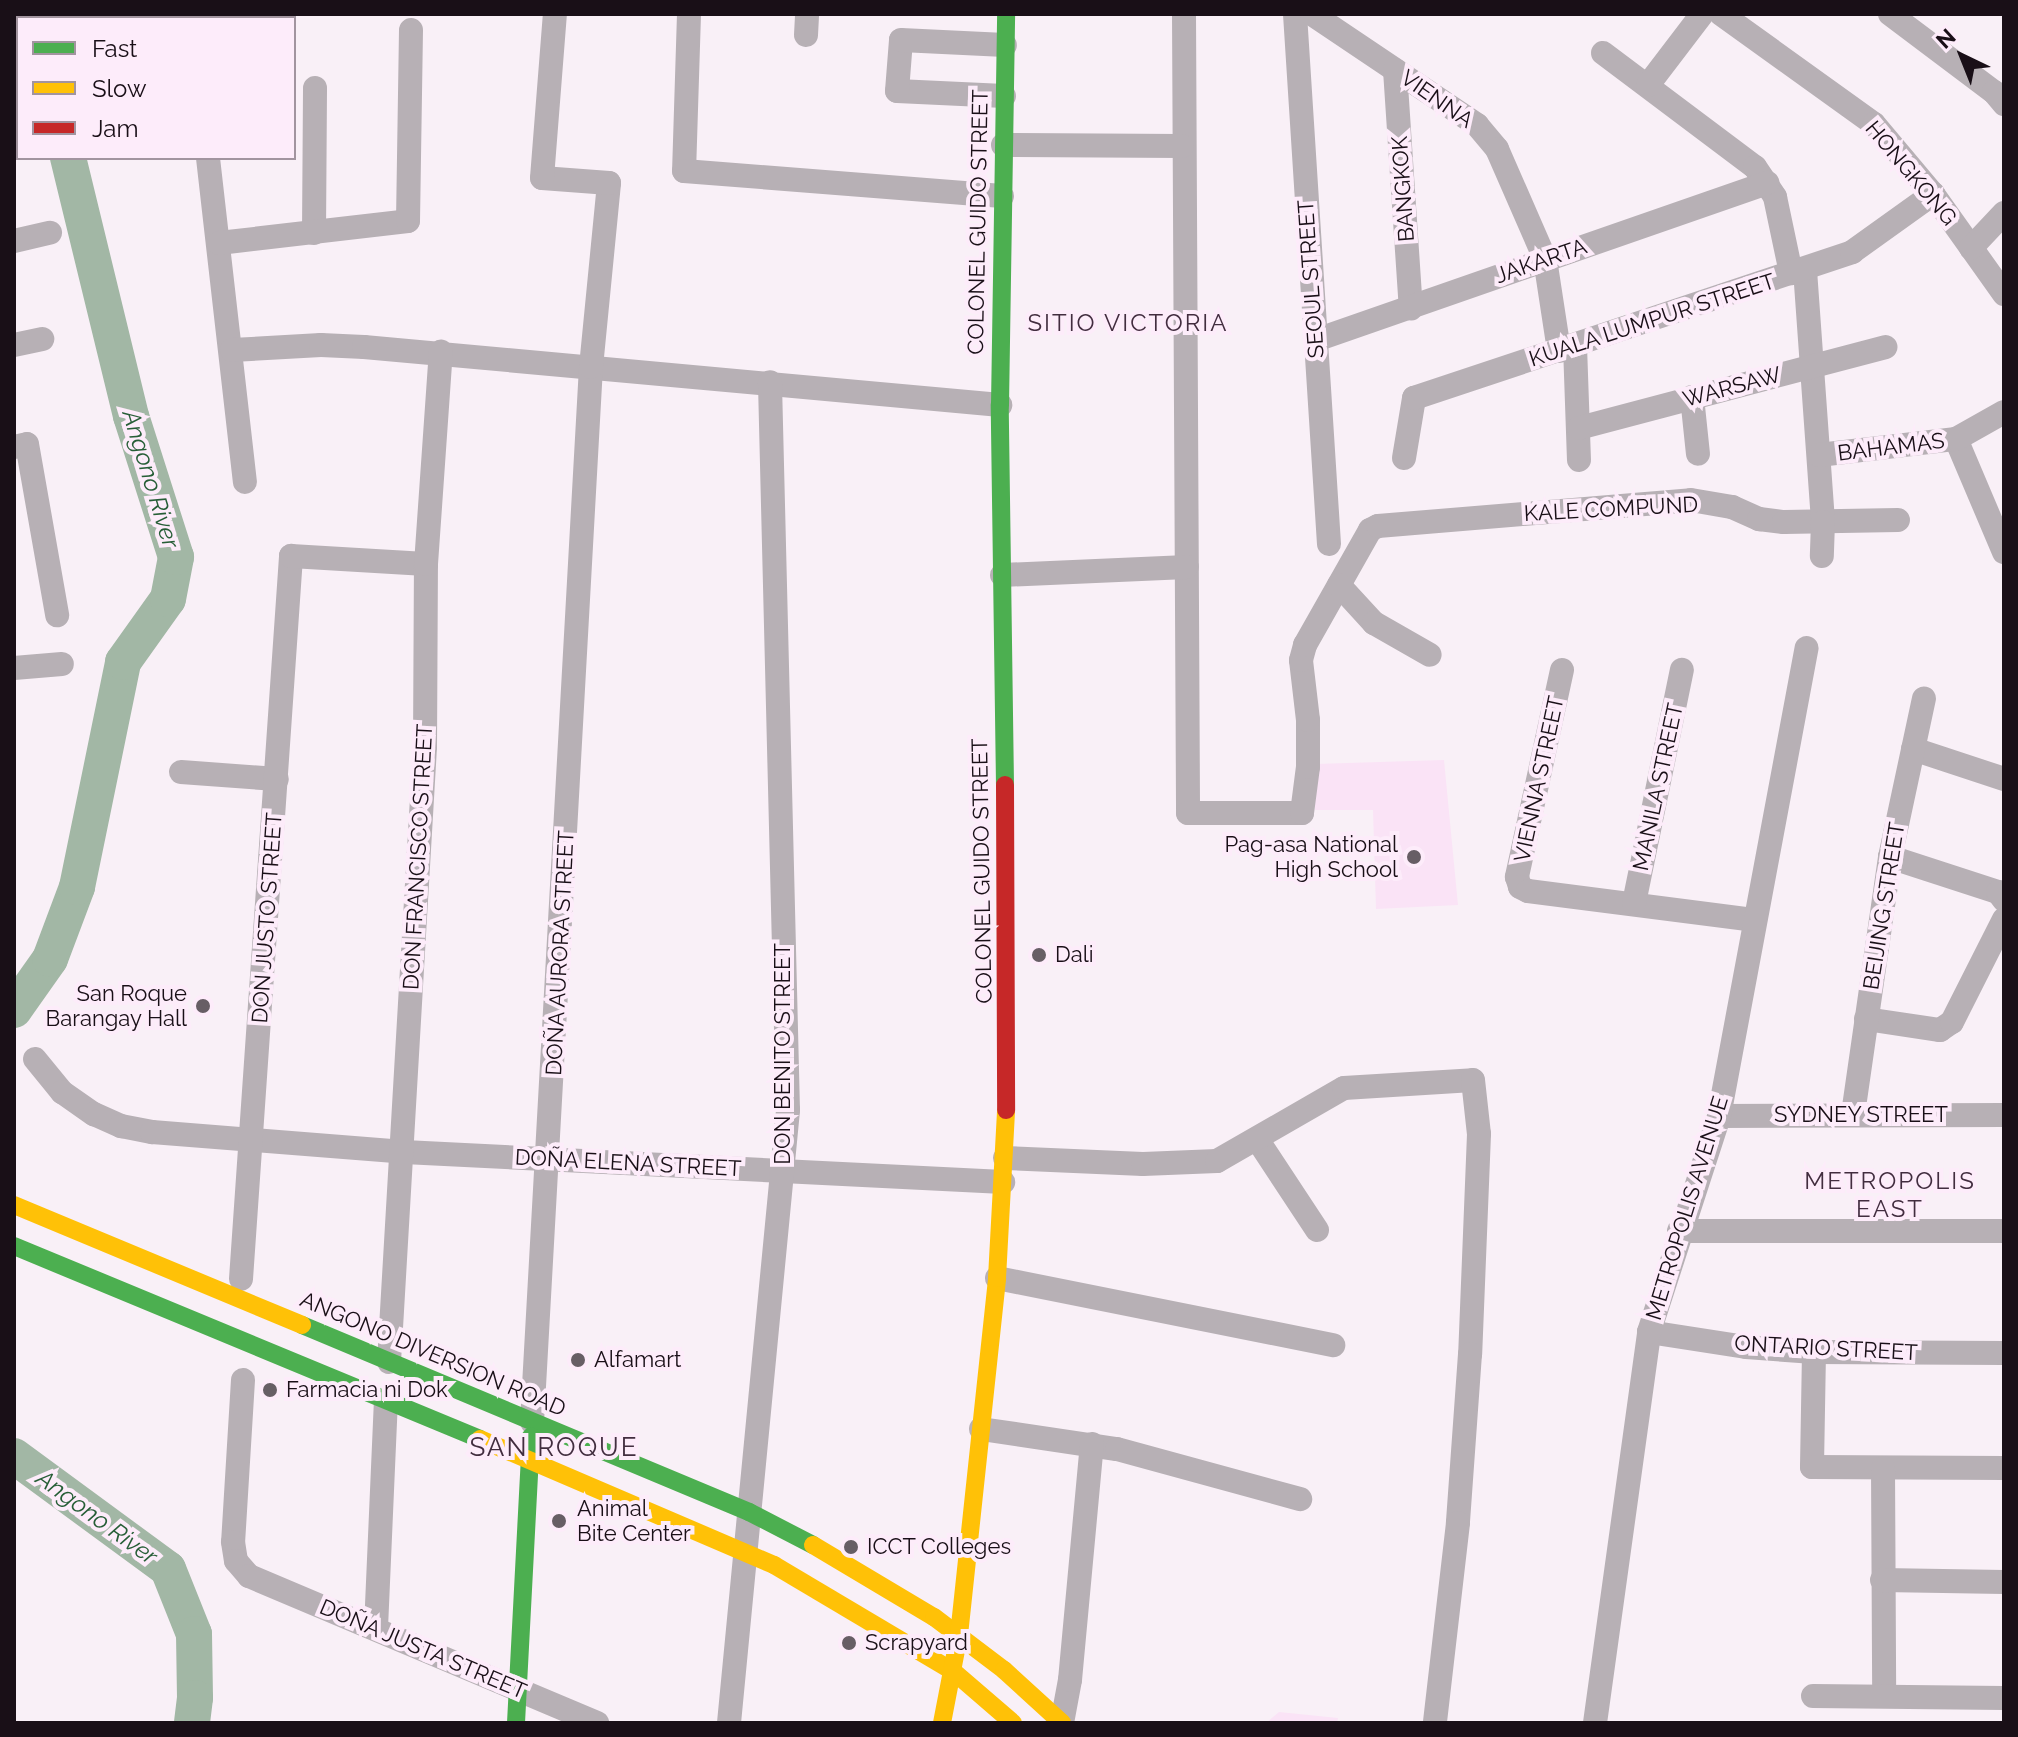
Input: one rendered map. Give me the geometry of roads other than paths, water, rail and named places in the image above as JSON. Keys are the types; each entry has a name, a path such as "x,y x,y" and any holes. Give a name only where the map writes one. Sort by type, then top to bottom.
{"main road":[{"name":"COLONEL GUIDO STREET","path":"942,1723 959,1635 997,1278 1004,1170 1008,995 1000,405 1006,14"},
{"name":"ANGONO DIVERSION ROAD","path":"14,1205 749,1512 892,1590 959,1635 1062,1723"},
{"path":"14,1246 529,1459 796,1576 954,1672 1013,1723"},
{"name":"DOÑA AURORA STREET","path":"516,1723 532,1422"}],"street":[{"name":"DOÑA AURORA STREET","path":"532,1422 591,367 609,183 542,178 555,14"},
{"path":"689,14 684,171 1002,196"},
{"path":"1184,14 1182,146 1188,813 1302,813 1308,720 1301,660 1305,645 1339,585 1374,623 1430,655"},
{"name":"SEOUL STREET","path":"1295,14 1329,544"},
{"name":"VIENNA","path":"1312,14 1477,125 1489,138 1545,259 1567,349 1579,428 1579,460"},
{"path":"1648,85 1702,14"},
{"name":"HONGKONG","path":"1721,14 1874,124 1933,194 2004,294"},
{"path":"1890,14 1994,92 2004,104"},
{"path":"219,243 408,221 411,30"},
{"path":"1004,96 897,91 901,40 1005,45"},
{"path":"1603,53 1755,167 1775,197 1798,272 1814,364 1823,522 1822,556"},
{"name":"BANGKOK","path":"1395,70 1411,308"},
{"path":"314,233 315,88"},
{"path":"1003,145 1182,146"},
{"path":"208,160 245,482"},
{"name":"JAKARTA","path":"1316,340 1767,183"},
{"name":"KUALA LUMPUR STREET","path":"1404,458 1414,398 1852,252 1933,194"},
{"path":"1971,248 2004,213"},
{"path":"14,241 50,233"},
{"path":"14,345 42,339"},
{"path":"232,350 321,345 441,352 1000,405"},
{"name":"WARSAW","path":"1579,428 1885,347"},
{"name":"DON FRANCISCO STREET","path":"389,1362 404,1152 425,747 426,564 441,352"},
{"name":"DON BENITO STREET","path":"729,1723 788,1110 770,382"},
{"path":"1692,397 1698,454"},
{"name":"BAHAMAS","path":"1819,455 1956,439 2004,412"},
{"path":"1956,439 2004,552"},
{"path":"20,445 57,615"},
{"name":"KALE COMPUND","path":"1339,585 1370,530 1378,526 1691,500 1732,507 1759,519 1823,522 1898,520"},
{"name":"DON JUSTO STREET","path":"241,1279 291,556 426,564"},
{"path":"1002,575 1187,567"},
{"name":"METROPOLIS AVENUE","path":"1595,1723 1649,1332 1679,1231 1719,1116 1807,648"},
{"path":"14,668 62,664"},
{"name":"VIENNA STREET","path":"1562,670 1517,877 1520,887 1528,891 1634,903"},
{"name":"MANILA STREET","path":"1634,903 1682,670"},
{"name":"BEIJING STREET","path":"1853,1114 1890,857 1924,699"},
{"path":"1913,749 2004,779"},
{"path":"181,772 277,779"},
{"path":"1890,857 1998,892 2004,900"},
{"path":"1634,903 1755,920"},
{"path":"1866,1019 1940,1030 1952,1022 2004,919"},
{"name":"DOÑA ELENA STREET","path":"35,1059 62,1092 94,1114 121,1126 152,1132 404,1152 784,1172 1004,1170 1217,1161 1344,1088 1473,1080 1479,1134 1470,1354 1457,1534 1435,1723"},
{"name":"SYDNEY STREET","path":"1719,1116 2004,1115"},
{"path":"1257,1139 1317,1230"},
{"path":"1679,1231 2004,1231"},
{"path":"997,1278 1333,1345"},
{"name":"ONTARIO STREET","path":"1649,1332 1746,1347 1814,1352 2004,1353"},
{"path":"1814,1352 1812,1467 2004,1468"},
{"name":"DOÑA JUSTA STREET","path":"243,1380 233,1542 236,1561 249,1576 597,1723"},
{"path":"376,1628 386,1400"},
{"path":"981,1429 1092,1444 1300,1499"},
{"path":"1062,1723 1070,1680 1092,1444"},
{"path":"1883,1468 1884,1695"},
{"path":"1882,1580 2004,1582"},
{"path":"1813,1696 2004,1698"}],"waterway":[{"name":"Angono River","path":"14,1010 50,959 77,887 123,662 168,599 176,557 131,416 68,160"},
{"name":"Angono River","path":"14,1456 168,1569 194,1634 195,1698 192,1723"}],"place":[{"name":"Pag-asa National High School","path":"1414,857"},
{"name":"Dali","path":"1039,955"},
{"name":"San Roque Barangay Hall","path":"203,1006"},
{"name":"Alfamart","path":"578,1360"},
{"name":"Farmacia ni Dok","path":"270,1390"},
{"name":"Animal Bite Center","path":"559,1521"},
{"name":"ICCT Colleges","path":"851,1547"},
{"name":"Scrapyard","path":"849,1643"}],"district":[{"name":"SITIO VICTORIA","path":"1128,323"},
{"name":"METROPOLIS EAST","path":"1890,1195"},
{"name":"SAN ROQUE","path":"554,1448"}]}
